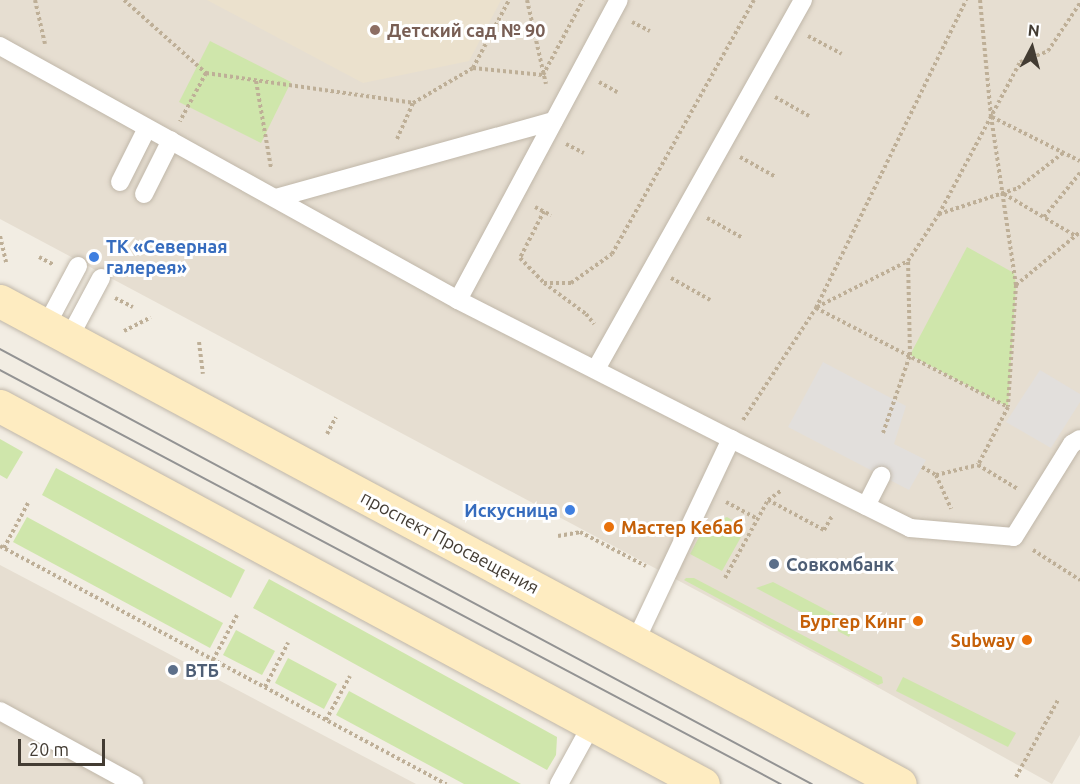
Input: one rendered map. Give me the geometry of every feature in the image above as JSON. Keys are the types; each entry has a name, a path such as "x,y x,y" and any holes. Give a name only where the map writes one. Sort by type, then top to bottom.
{"main road":[{"name":"проспект Просвещения","path":"0,301 900,784"},
{"path":"0,406 703,784"}],"lane":[{"path":"458,300 619,0"},
{"path":"596,369 803,0"},
{"path":"0,46 458,300 910,528 1014,537 1072,444 1080,439"},
{"path":"276,198 554,121"},
{"path":"120,182 147,128"},
{"path":"144,194 171,140"},
{"path":"58,332 78,266"},
{"path":"58,332 103,285"},
{"path":"635,642 731,439"},
{"path":"866,506 881,476"},
{"path":"0,711 134,784"},
{"path":"559,784 592,724"}],"path":[{"path":"35,0 51,74"},
{"path":"124,0 206,73 413,104"},
{"path":"385,168 413,104 473,68 509,0"},
{"path":"527,0 554,121"},
{"path":"543,75 583,0"},
{"path":"544,284 571,283 612,254 754,0"},
{"path":"731,439 816,308 966,0"},
{"path":"978,465 1008,407 1016,285 991,116 980,0"},
{"path":"816,308 908,261 939,214 1020,62 1048,51 1080,3"},
{"path":"789,26 842,54"},
{"path":"473,68 543,75"},
{"path":"171,140 206,73"},
{"path":"256,81 276,198"},
{"path":"755,86 809,116"},
{"path":"991,116 1080,161"},
{"path":"721,146 776,177"},
{"path":"939,214 1018,188 1063,153"},
{"path":"1044,217 1080,173"},
{"path":"1004,194 1078,234 1016,285"},
{"path":"687,207 743,238"},
{"path":"544,212 520,258 544,284 586,314 609,344"},
{"path":"0,236 6,262"},
{"path":"883,433 910,355 908,261"},
{"path":"652,268 710,300"},
{"path":"103,285 133,308"},
{"path":"816,308 1008,407"},
{"path":"118,335 151,317"},
{"path":"199,342 203,375"},
{"path":"327,434 336,417"},
{"path":"936,475 978,465 1037,500"},
{"path":"922,467 936,475 961,533"},
{"path":"724,578 768,500 803,474"},
{"path":"707,491 758,519"},
{"path":"768,500 824,530 834,512 843,520"},
{"path":"28,503 2,547 446,784"},
{"path":"558,536 580,532 665,576"},
{"path":"1014,537 1080,580"},
{"path":"213,660 237,615"},
{"path":"265,687 288,643"},
{"path":"326,720 350,676"},
{"path":"1016,777 1058,700"}],"shaded area":[{"path":"0,0 1080,0 1080,735 1052,784 861,678 0,219"},
{"name":"Детский сад № 90","path":"207,0 501,0 469,61 363,83"},
{"path":"823,362 906,406 894,444 926,460 909,490 788,427"},
{"path":"1040,370 1080,394 1080,402 1051,448 1006,422"},
{"path":"0,565 416,784 0,784"}],"green space":[{"path":"210,41 291,82 261,143 179,102"},
{"path":"967,247 1014,273 1016,285 1008,407 910,355"},
{"path":"0,439 23,452 7,479 0,475"},
{"path":"56,468 245,570 231,598 42,495"},
{"path":"27,517 223,623 210,648 13,542"},
{"path":"727,517 746,528 722,571 690,554 706,524"},
{"path":"694,578 882,677 883,683 878,685 684,580"},
{"path":"269,579 557,737 556,755 547,770 253,608"},
{"path":"773,582 855,625 849,637 756,588"},
{"path":"236,630 275,651 262,675 223,655"},
{"path":"288,658 337,684 324,709 275,683"},
{"path":"903,677 1016,733 1008,747 896,691"},
{"path":"349,691 521,784 464,784 336,715"}],"tram line":[{"path":"0,349 812,784"},
{"path":"0,370 781,784"}],"place":[{"name":"Детский сад № 90","path":"375,30"},
{"name":"ТК «Северная галерея»","path":"94,257"},
{"name":"Искусница","path":"570,510"},
{"name":"Мастер Кебаб","path":"609,527"},
{"name":"Совкомбанк","path":"774,564"},
{"name":"Бургер Кинг","path":"918,621"},
{"name":"Subway","path":"1027,640"},
{"name":"ВТБ","path":"173,670"}]}
